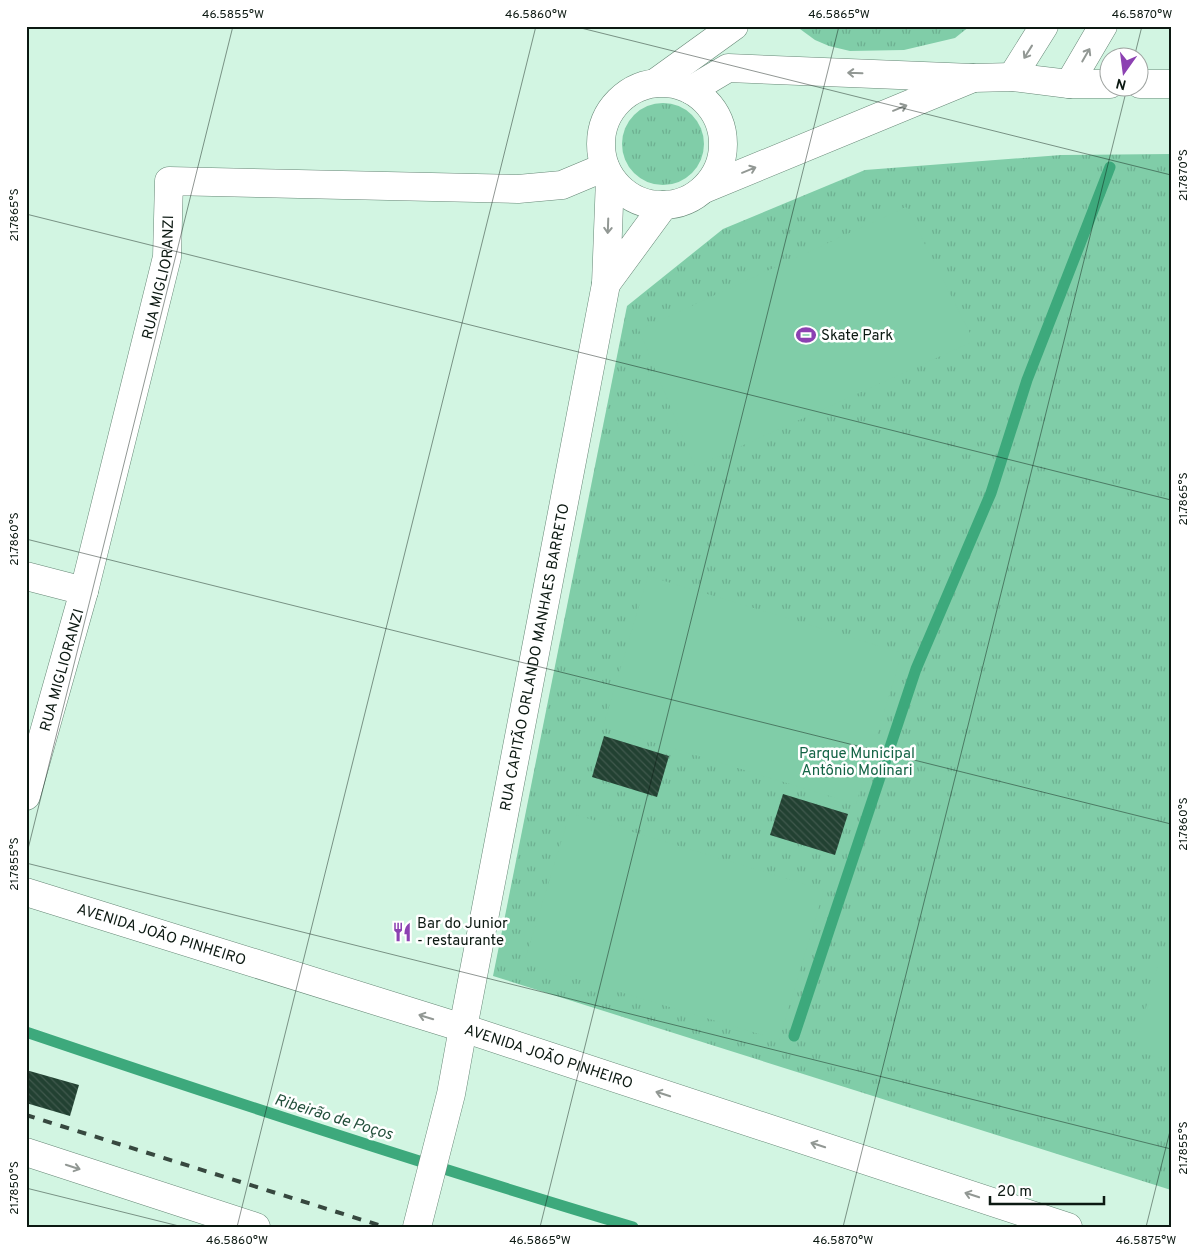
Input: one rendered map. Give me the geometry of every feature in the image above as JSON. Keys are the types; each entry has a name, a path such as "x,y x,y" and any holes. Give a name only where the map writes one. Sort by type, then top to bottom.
{"street":[{"path":"655,83 734,26"},
{"path":"1012,77 1044,26"},
{"path":"1069,84 1103,26"},
{"path":"691,90 728,68 973,78 1012,77 1069,84 1100,84"},
{"path":"704,189 716,174 722,155 723,136 717,117 706,102 691,90 674,84 655,83 637,88 621,98 609,112 602,130 600,149 607,172 624,193 643,203 664,206 692,198 704,189 973,78"},
{"path":"1150,84 1171,84"},
{"name":"RUA CAPITÃO ORLANDO MANHAES BARRETO","path":"420,1216 451,1094 606,284 607,172"},
{"name":"RUA MIGLIORANZI","path":"26,796 84,592 167,257 169,181 518,188 562,185 607,172"},
{"path":"606,284 664,206"},
{"path":"26,576 84,592"},
{"name":"AVENIDA JOÃO PINHEIRO","path":"26,892 463,1028 1068,1227"},
{"path":"26,1152 256,1227"}],"green space":[{"path":"801,26 970,26 955,38 904,50 850,51 829,46 815,40 800,29"},
{"path":"655,103 671,103 686,110 697,121 704,136 701,160 692,173 671,185 655,185 640,178 629,167 622,152 622,136 629,121 640,110"},
{"name":"Parque Municipal Antônio Molinari","path":"1171,154 1171,1190 493,976 627,306 723,229 865,170 1061,155"},
{"name":"Skate Park","path":"906,207 974,341 695,467 639,330"},
{"path":"648,576 902,653 856,804 603,727"},
{"path":"570,813 824,890 779,1040 524,963"},
{"path":"1158,964 1171,968 1171,1061 1134,1051"}],"building":[{"path":"604,736 669,756 657,797 592,777"},
{"path":"783,794 848,814 835,855 770,835"},
{"path":"26,1070 79,1085 70,1116 26,1103"}],"waterway":[{"path":"794,1036 916,669 991,493 1027,380 1110,167"},
{"name":"Ribeirão de Poços","path":"26,1032 328,1132 633,1227"}],"railway":[{"path":"26,1115 385,1227"}],"place":[{"name":"Skate Park","path":"806,335"},
{"name":"Bar do Junior - restaurante","path":"402,932"}]}
